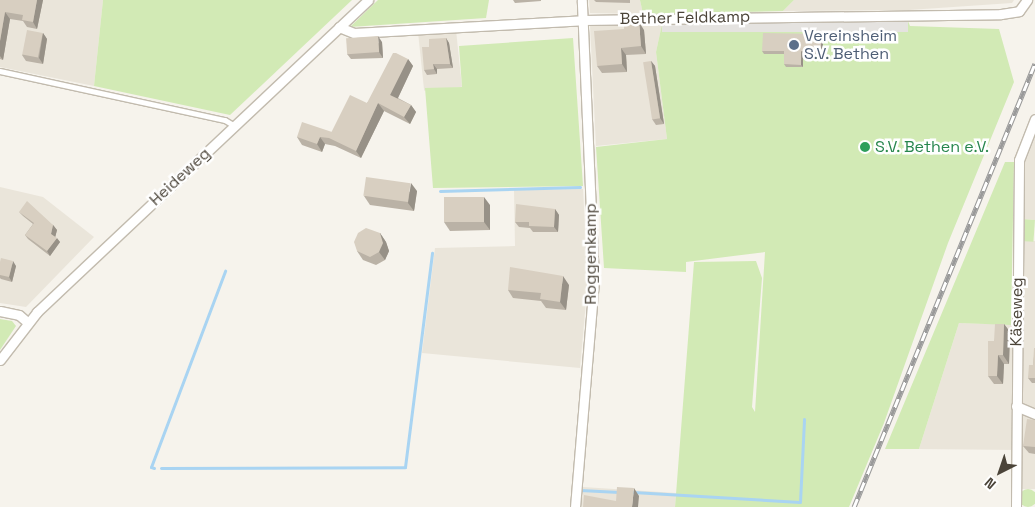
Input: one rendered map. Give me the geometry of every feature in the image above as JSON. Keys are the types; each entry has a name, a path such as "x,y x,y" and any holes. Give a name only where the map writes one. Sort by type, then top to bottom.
{"street":[{"name":"Heideweg","path":"0,360 27,322 368,0"},
{"name":"Roggenkamp","path":"575,507 594,280 582,0"},
{"name":"Bether Feldkamp","path":"339,27 354,33 583,20 1002,14 1019,11 1027,0"},
{"name":"Käseweg","path":"1016,507 1019,160 1035,119"},
{"path":"0,311 19,315 27,322"},
{"path":"1016,406 1035,414"}],"lane":[{"path":"896,15 908,22"},
{"path":"0,71 225,120 235,126"}],"shaded area":[{"path":"0,0 103,0 94,86 0,67"},
{"path":"589,0 640,0 643,14 590,13"},
{"path":"794,0 1014,0 1012,3 909,10 783,11"},
{"path":"908,21 908,32 662,32 662,24"},
{"path":"662,24 656,52 667,139 596,146 590,25"},
{"path":"456,30 462,87 424,91 418,34"},
{"path":"1035,137 1035,220 1022,219 1025,162"},
{"path":"0,187 43,197 94,237 26,307 0,303"},
{"path":"583,189 588,279 580,368 422,353 435,248 515,246 514,190"},
{"path":"1022,241 1035,241 1035,489 1021,489 1021,450 919,449 959,323 1023,325"},
{"path":"583,487 676,493 675,507 580,507"}],"green space":[{"path":"103,0 352,0 230,115 94,86"},
{"path":"378,0 489,0 486,18 350,27"},
{"path":"640,0 794,0 783,11 643,14"},
{"path":"908,21 910,26 999,29 1014,82 948,243 884,423 849,507 675,507 694,262 756,261 762,278 752,407 755,412 765,252 686,262 686,272 604,268 596,147 667,139 656,52 662,24"},
{"path":"573,38 583,186 433,188 425,88 462,87 459,46"},
{"path":"1005,162 1014,162 1011,325 959,323 919,449 885,449"},
{"path":"1022,219 1035,220 1033,242 1020,241"},
{"path":"0,319 12,321 16,326 0,350"},
{"path":"1028,489 1034,492 1037,498 1034,504 1028,507 1022,504 1019,498 1022,492"}],"building":[{"path":"0,0 37,0 33,22 22,20 23,15 5,12 0,41"},
{"path":"639,22 641,46 621,48 622,64 597,66 594,31 624,29 624,23"},
{"path":"27,30 43,33 38,58 22,55"},
{"name":"Vereinsheim S.V. Bethen","path":"763,33 821,34 821,51 801,51 801,65 784,64 784,51 762,51"},
{"path":"378,36 379,52 347,54 346,38"},
{"path":"446,38 450,64 433,64 434,69 424,70 422,47 429,47 429,39"},
{"path":"393,53 408,59 390,95 411,105 404,117 378,103 356,151 329,138 320,137 317,144 297,137 302,122 332,132 350,95 367,103"},
{"path":"651,61 660,118 652,120 643,62"},
{"path":"366,177 411,183 408,202 363,196"},
{"path":"444,197 484,197 484,222 444,222"},
{"path":"27,201 53,225 51,234 57,238 47,251 25,235 34,223 19,212"},
{"path":"516,204 555,209 554,227 529,226 529,222 515,222"},
{"path":"366,228 380,233 383,243 379,252 370,257 357,251 354,242 358,233"},
{"path":"1,258 13,261 9,277 0,275"},
{"path":"510,267 563,276 560,302 540,299 541,293 508,290"},
{"path":"995,324 1004,324 1003,355 998,355 997,376 988,376 988,341 994,341"},
{"path":"1034,348 1035,378 1028,378 1029,365 1033,365"},
{"path":"1027,419 1035,420 1035,447 1023,446"},
{"path":"617,487 634,488 632,507 583,507 584,495 616,501"}],"waterway":[{"path":"440,191 580,187"},
{"path":"161,468 405,467 432,253"},
{"path":"154,468 151,467 225,271"},
{"path":"633,492 800,502 804,419"},
{"path":"580,490 619,492"}],"railway":[{"path":"854,507 1035,64"}],"place":[{"name":"Vereinsheim S.V. Bethen","path":"794,45"},
{"name":"S.V. Bethen e.V.","path":"865,147"}]}
